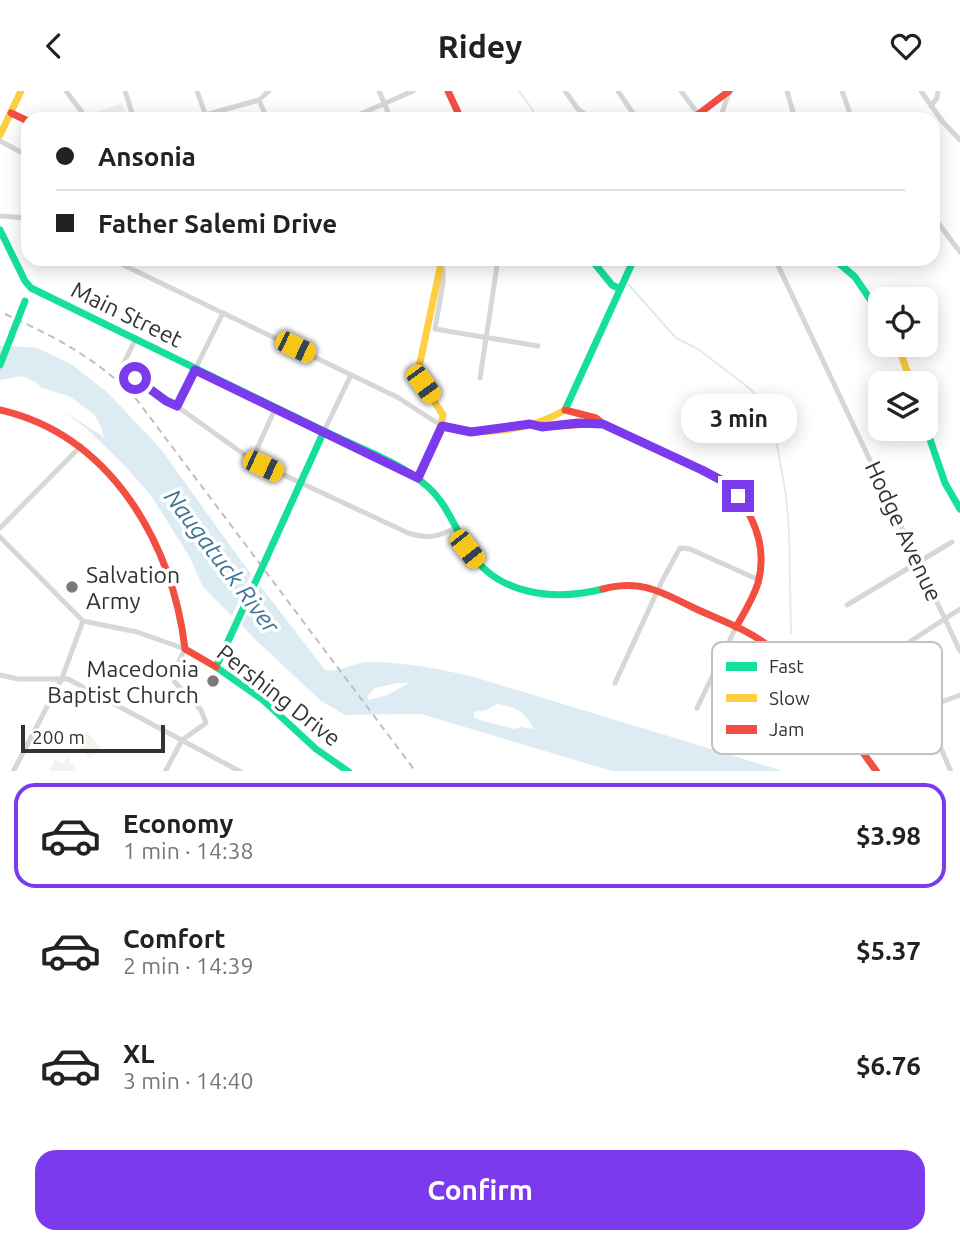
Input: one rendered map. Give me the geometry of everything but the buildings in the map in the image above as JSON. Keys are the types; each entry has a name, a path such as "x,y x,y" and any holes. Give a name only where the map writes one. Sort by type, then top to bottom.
{"main road":[{"path":"448,91 457,112"},
{"path":"703,112 729,91"},
{"path":"0,135 20,93"},
{"path":"11,113 21,118"},
{"path":"0,230 30,287 0,366"},
{"path":"418,478 442,426 441,408 423,384 419,367 441,266"},
{"path":"597,266 612,285 620,289"},
{"path":"442,426 471,432 530,424 565,410 631,266"},
{"path":"846,266 868,295"},
{"name":"Main Street","path":"30,287 418,478 436,495 467,549 488,572 509,585 537,595 566,597 625,584 641,586 658,591 736,627 762,642"},
{"path":"0,410 38,419 60,430 81,446 131,500 159,546 176,598 185,649"},
{"path":"565,410 578,423"},
{"path":"565,410 596,418 603,424 702,470 721,480 736,494 748,511 756,532 760,555 758,580 736,627"},
{"path":"530,424 542,427 578,423 603,424"},
{"path":"216,667 324,431"},
{"path":"930,441 945,483 960,509"},
{"name":"Pershing Drive","path":"185,649 216,667 262,700 316,749 348,771"},
{"name":"Main Street","path":"863,754 876,771"},
{"path":"334,771 336,762"}],"street":[{"path":"11,91 20,93"},
{"path":"66,91 82,112"},
{"path":"125,91 132,112"},
{"path":"197,91 204,112"},
{"path":"222,112 259,100 269,91"},
{"path":"379,91 388,112"},
{"path":"366,112 413,91"},
{"path":"565,91 582,112"},
{"path":"618,91 632,112"},
{"path":"681,91 694,112"},
{"path":"722,112 729,91"},
{"path":"787,91 793,112"},
{"path":"842,91 850,112"},
{"path":"920,91 935,112"},
{"path":"931,106 938,91"},
{"path":"259,100 264,112"},
{"path":"940,118 960,140"},
{"path":"0,141 21,152"},
{"path":"0,216 21,218"},
{"path":"940,225 960,252"},
{"path":"126,266 397,397 442,426"},
{"path":"443,266 443,283 435,328 538,346"},
{"path":"480,378 497,266"},
{"name":"Hodge Avenue","path":"778,266 960,651"},
{"path":"177,406 223,313"},
{"path":"135,340 122,367 252,460 408,533 437,537 455,528"},
{"path":"324,431 351,375"},
{"path":"252,460 275,409"},
{"path":"0,528 81,446"},
{"path":"0,537 83,621 137,632 185,649 175,669 174,681 206,719 204,725 182,740 166,771"},
{"path":"847,605 952,542"},
{"path":"615,683 680,548 685,547 758,580"},
{"path":"909,642 960,609"},
{"path":"14,771 62,678 83,621"},
{"path":"729,642 736,627"},
{"path":"0,674 18,679 62,678 239,771"},
{"path":"698,708 712,678"},
{"path":"942,702 960,695"},
{"path":"942,751 951,771"}],"shaded area":[{"path":"122,103 125,112 96,112"},
{"path":"87,732 101,748 89,758 76,743"},
{"path":"67,757 77,771 49,771 55,760 63,763"}],"water":[{"name":"Naugatuck River","path":"0,345 37,348 71,364 108,393 161,449 242,562 325,670 336,670 363,662 382,662 461,674 712,749 712,754 727,754 783,771 612,771 421,714 345,715 321,701 203,587 189,556 152,497 88,430 63,411 104,437 94,414 69,396 42,388 22,376 0,380","holes":["409,683 387,695 369,700 367,696 375,688","497,704 510,707 527,718 534,729 515,729 474,717 474,712 487,710"]}],"pier":[{"path":"253,570 262,582 240,630 230,620"}],"waterway":[{"path":"519,91 534,112"},
{"path":"629,285 676,338 698,349 749,388 763,402 772,418 786,495 791,633"}],"railway":[{"path":"5,314 76,350 107,372 137,400 415,771"}],"traffic: fast":[{"path":"0,230 31,288 324,431 266,559"},
{"path":"597,266 612,285 620,289"},
{"path":"565,410 631,266"},
{"path":"842,266 855,277 868,296"},
{"path":"0,365 25,301"},
{"path":"324,431 391,462 428,487 446,509 469,550 495,577 511,586 547,594 585,593 603,589"},
{"path":"930,441 945,483 960,509"},
{"path":"230,637 266,559"},
{"path":"230,637 216,667 263,700 316,749 348,771"}],"traffic: slow":[{"path":"0,135 21,91"},
{"path":"418,478 440,432 443,415 423,384 419,367 441,266"},
{"path":"902,357 907,371"},
{"path":"442,426 473,431 505,430 536,423 565,410"}],"traffic: jam":[{"path":"448,91 458,112"},
{"path":"701,112 729,91"},
{"path":"11,113 21,118"},
{"path":"0,410 39,423 74,443 104,469 129,499 150,533 166,570 178,609 185,649 216,667"},
{"path":"565,410 596,418 603,424 707,472 721,481 743,504 757,534 761,566 756,589 736,627"},
{"path":"531,424 602,424"},
{"path":"603,589 629,585 650,589 731,624 763,642"},
{"path":"864,754 876,771"}],"place":[{"name":"Salvation Army","path":"72,587"},
{"name":"Macedonia Baptist Church","path":"213,681"}],"route":[{"path":"135,378 177,406 195,370 418,478 442,426 471,432 530,424 542,427 578,423 603,424 721,480 738,496"}]}
